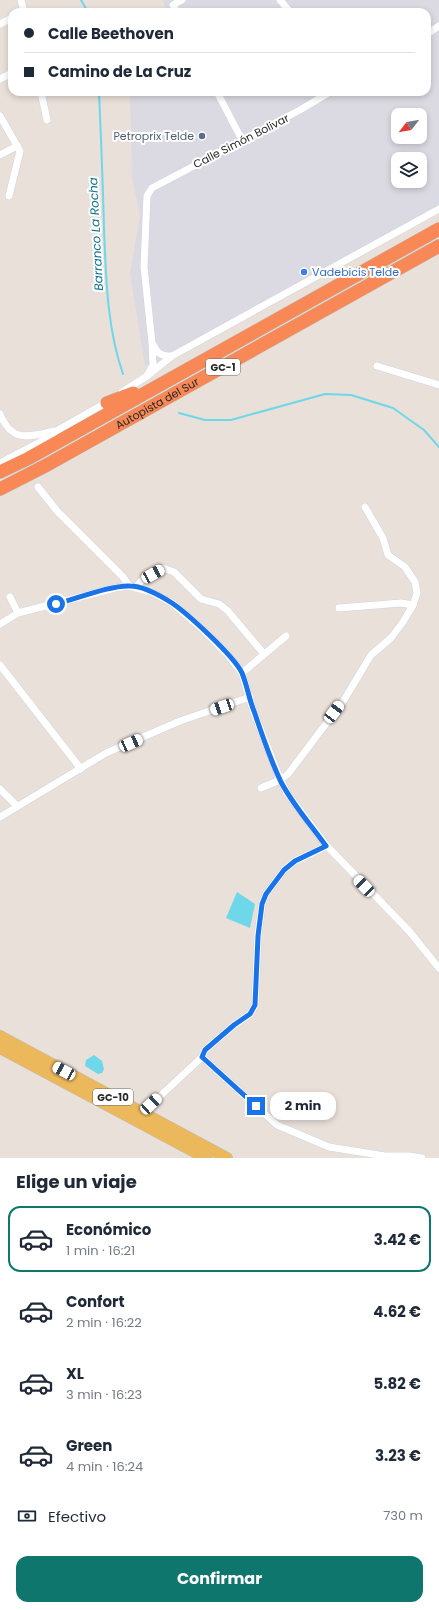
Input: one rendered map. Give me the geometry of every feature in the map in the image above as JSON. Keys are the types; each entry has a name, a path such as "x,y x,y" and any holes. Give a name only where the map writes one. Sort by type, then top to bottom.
{"highway":[{"name":"Autopista del Sur","path":"0,472 29,458 170,380 439,229"},
{"name":"Autopista del Sur","path":"2,488 45,466 439,246"},
{"path":"107,403 170,380"}],"main road":[{"name":"GC-10","path":"0,1036 227,1158"},
{"name":"GC-10","path":"0,1048 206,1158"}],"street":[{"path":"175,8 173,5 182,0"},
{"path":"280,0 287,8"},
{"path":"42,96 47,120"},
{"path":"219,96 242,140"},
{"name":"Calle Simón Bolivar","path":"152,343 144,267 147,196 152,188 300,110 323,96"},
{"path":"0,116 20,151 9,196"},
{"path":"0,155 17,146"},
{"path":"0,463 44,440 58,430 107,403 116,395 147,376 172,356 439,209"},
{"path":"152,343 156,352 163,356 172,356"},
{"path":"147,376 153,365 152,343"},
{"path":"377,366 439,385"},
{"path":"0,414 6,427 16,435 25,436 58,430"},
{"path":"38,487 57,511 132,586"},
{"path":"261,788 280,780 288,774 344,700 371,656 391,638 413,605 416,593 415,582 405,567 388,555 383,538 366,507"},
{"path":"132,586 163,568 174,572 201,599 219,604 227,610 264,654"},
{"path":"0,624 18,613 115,588 132,586 151,592 172,603 200,627 228,655 242,673 253,710 280,780 287,793 326,846 409,931 439,968"},
{"path":"10,597 18,613"},
{"path":"339,608 401,603 413,605"},
{"path":"242,673 286,636"},
{"path":"1,666 81,770"},
{"path":"0,817 81,770 106,753 173,724 250,697"},
{"path":"0,789 17,806"},
{"path":"142,1113 202,1057 205,1050 234,1025 250,1014 255,1005 258,936 262,904 266,894 284,870 295,861 326,846"},
{"path":"202,1057 277,1125 329,1146 385,1156 410,1156 422,1158"}],"shaded area":[{"path":"162,0 439,0 439,206 172,358 145,366 130,273 140,216 132,177 130,96 431,96 431,8 166,8"}],"water":[{"path":"237,892 255,904 250,928 226,918"},
{"path":"94,1055 102,1061 104,1069 102,1073 98,1074 85,1066 86,1060"}],"waterway":[{"name":"Barranco La Rocha","path":"81,0 86,8"},
{"name":"Barranco La Rocha","path":"99,96 108,303 110,321 123,374"},
{"name":"Barranco La Rocha","path":"179,413 205,420 231,420 325,394 351,395 393,408 424,430 439,447"}],"place":[{"name":"Petroprix Telde","path":"202,136"},
{"name":"Vadebicis Telde","path":"304,272"}],"route":[{"path":"56,604 115,588 129,586 136,587 151,592 172,603 200,627 228,655 242,673 253,710 280,780 287,793 326,846 295,861 284,870 266,894 262,904 258,936 255,1005 250,1014 234,1025 205,1050 202,1057 256,1106"}]}
